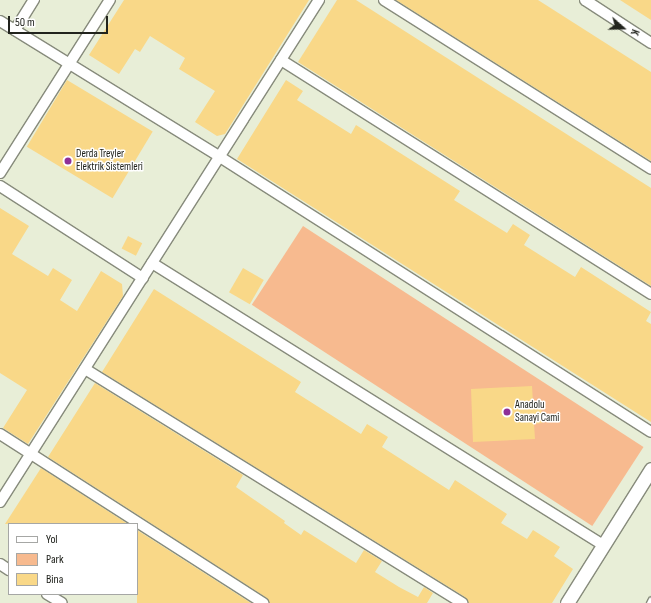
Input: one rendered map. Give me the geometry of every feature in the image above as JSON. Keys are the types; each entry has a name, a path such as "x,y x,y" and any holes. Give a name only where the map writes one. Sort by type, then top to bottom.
{"street":[{"path":"15,30 34,0"},
{"path":"0,173 110,0"},
{"path":"0,502 319,0"},
{"path":"384,0 651,169"},
{"path":"585,0 651,43"},
{"path":"0,20 220,157 651,432"},
{"path":"281,60 651,294"},
{"path":"0,186 143,278"},
{"path":"152,263 603,546"},
{"path":"85,369 462,603"},
{"path":"0,434 138,523"},
{"path":"567,603 651,469"},
{"path":"138,523 263,603"},
{"path":"49,595 62,603"}],"lane":[{"path":"649,603 651,599"}],"shaded area":[{"path":"0,0 651,0 651,603 0,603"}],"green space":[{"path":"303,226 644,447 592,526 252,305"}],"building":[{"path":"124,0 309,0 225,134 217,136 195,122 215,91 179,69 185,58 150,36 140,52 135,49 119,74 89,55"},
{"path":"337,0 356,0 651,188 651,286 298,62"},
{"path":"396,0 538,0 651,72 651,161"},
{"path":"620,0 651,0 651,20"},
{"path":"67,80 153,132 113,198 27,147"},
{"path":"286,80 303,91 297,100 351,134 356,125 460,191 454,200 507,233 513,224 530,235 524,245 575,277 581,267 651,312 646,321 651,324 651,422 237,159"},
{"path":"0,208 29,226 12,254 48,276 53,268 72,280 60,300 77,311 101,271 122,284 123,296 28,444 3,428 27,390 0,373"},
{"path":"128,236 142,243 136,256 122,248"},
{"path":"243,268 264,280 250,304 229,292"},
{"path":"154,289 301,382 295,392 361,434 367,424 388,437 382,447 449,490 455,480 507,514 501,523 527,539 533,530 560,547 554,556 573,569 552,603 468,603 465,597 102,372"},
{"path":"95,383 243,475 236,487 285,521 284,523 301,535 304,530 356,563 364,550 382,561 375,572 399,587 418,597 424,587 433,593 427,603 269,603 267,598 48,457"},
{"name":"Anadolu Sanayi Cami","path":"532,386 533,402 541,401 542,423 534,424 535,439 473,442 471,389"},
{"path":"41,468 126,523 8,523 5,524"},
{"path":"138,531 251,603 137,603"}],"place":[{"name":"Derda Treyler Elektrik Sistemleri","path":"68,161"},
{"name":"Anadolu Sanayi Cami","path":"507,412"}]}
